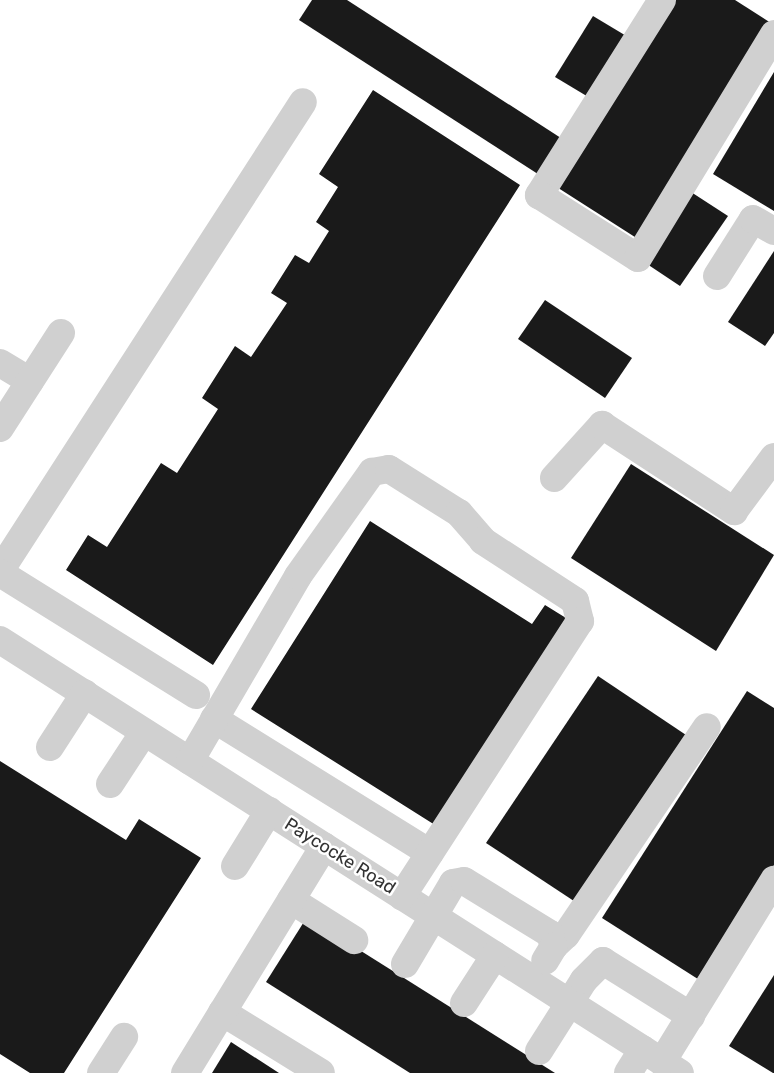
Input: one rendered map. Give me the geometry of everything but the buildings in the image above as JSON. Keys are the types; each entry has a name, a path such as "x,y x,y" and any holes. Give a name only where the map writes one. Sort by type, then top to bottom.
{"street":[{"path":"662,0 540,195 638,258 774,34"},
{"path":"196,695 0,572 303,102"},
{"path":"717,276 753,219 774,231"},
{"path":"0,428 61,334"},
{"path":"0,363 30,382"},
{"path":"554,478 602,425 734,510 774,457"},
{"path":"190,761 298,576 372,472 390,470 459,513 483,541 575,601 580,621 402,896"},
{"name":"Paycocke Road","path":"0,640 662,1061"},
{"path":"50,746 85,693"},
{"path":"214,719 430,853"},
{"path":"533,980 554,946 566,935 707,727"},
{"path":"110,784 144,732"},
{"path":"235,866 269,811"},
{"path":"185,1073 324,846"},
{"path":"628,1073 662,1061 774,880"},
{"path":"405,964 453,883 464,881 550,934 554,946"},
{"path":"291,900 354,940"},
{"path":"464,1003 495,955"},
{"path":"539,1052 570,1001 596,964 603,961 691,1016"},
{"path":"222,1012 321,1073"},
{"path":"101,1073 124,1037"}]}
